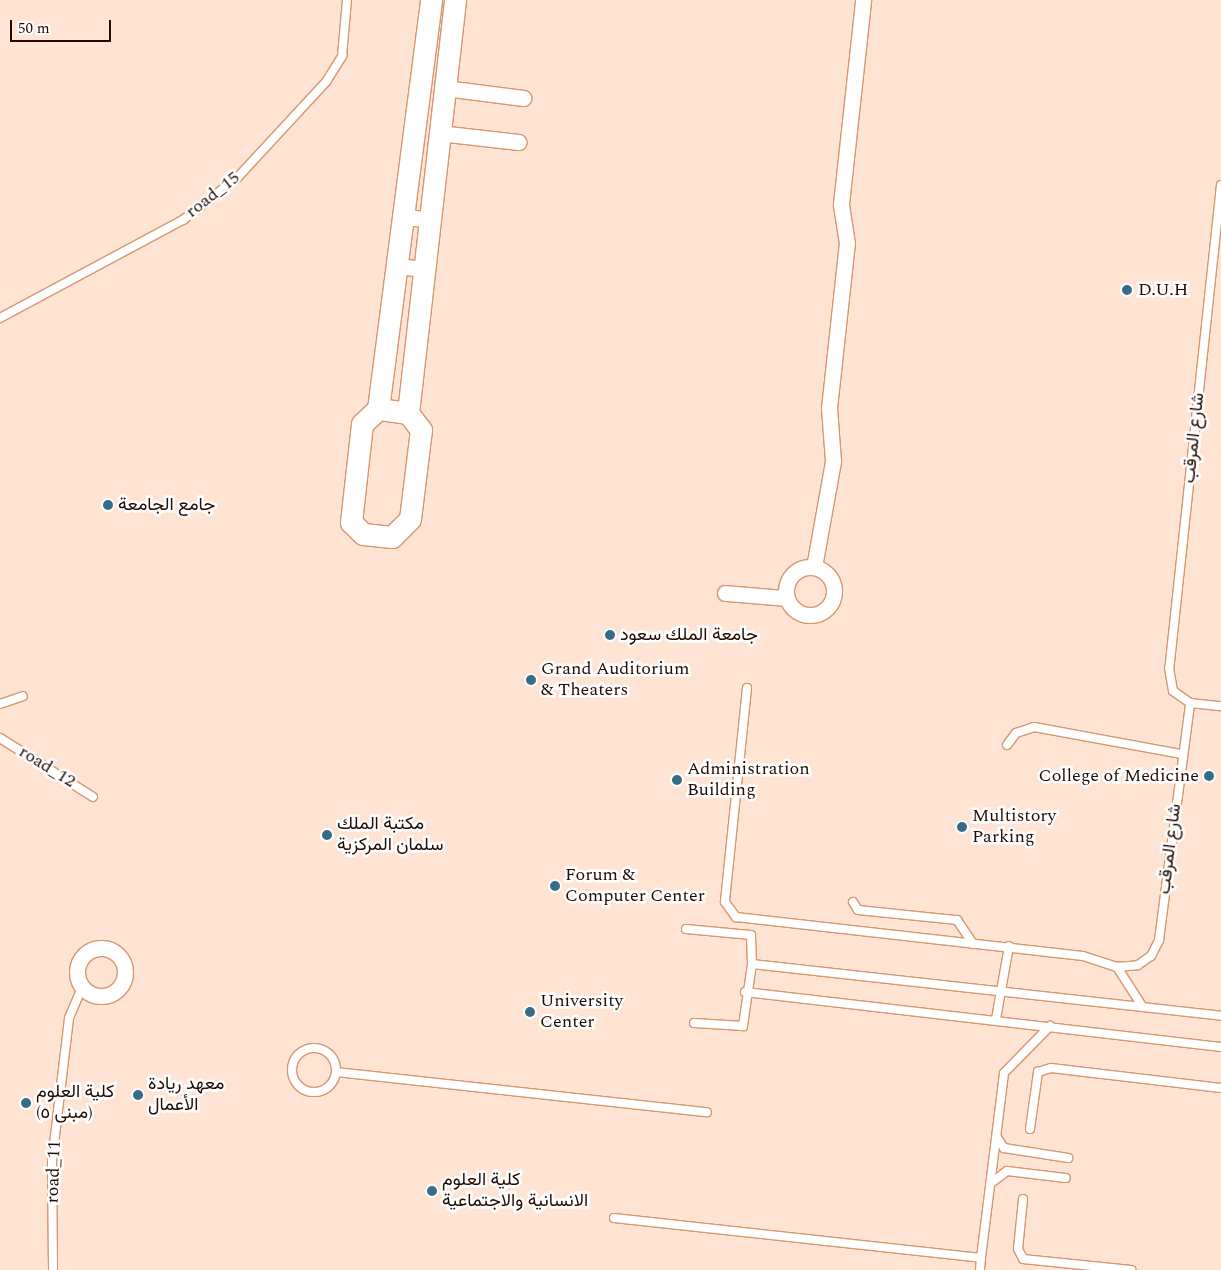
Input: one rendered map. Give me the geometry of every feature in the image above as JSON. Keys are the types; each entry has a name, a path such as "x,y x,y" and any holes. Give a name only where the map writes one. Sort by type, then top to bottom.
{"street":[{"path":"431,0 401,216 378,409 362,424 351,522 363,534 377,536 392,537 410,519 420,430 408,412 428,220 455,0"},
{"path":"814,567 833,461 829,408 847,243 841,204 864,0"},
{"path":"444,88 523,98"},
{"path":"439,133 518,142"},
{"path":"401,216 428,220"},
{"path":"396,266 423,269"},
{"path":"378,409 408,412"},
{"path":"725,593 786,598 804,615 826,610 834,589 828,575 814,567 791,575 786,598"}],"lane":[{"name":"road_15","path":"0,318 183,220 237,178 332,73 342,56 347,0"},
{"name":"شارع المرقب","path":"1117,967 1138,965 1151,956 1159,940 1181,754 1190,703 1172,691 1169,668 1220,211 1221,185"},
{"path":"747,688 725,902 736,917 973,944 1009,946 1083,956 1117,967 1142,1006"},
{"path":"0,704 23,696"},
{"path":"1190,703 1221,706"},
{"path":"1008,745 1016,733 1034,727 1181,754"},
{"name":"road_12","path":"0,738 93,797"},
{"path":"853,902 858,910 957,920 973,944"},
{"path":"686,929 751,935 752,964 746,992 743,1026 694,1023"},
{"path":"996,1019 1009,946"},
{"path":"752,964 1001,994 1142,1006 1221,1016"},
{"name":"road_11","path":"53,1270 52,1161 69,1018 82,987"},
{"path":"746,992 996,1019 1221,1047"},
{"path":"980,1270 1004,1073 1050,1026"},
{"path":"318,1048 331,1055 336,1072 328,1087 315,1092 297,1083 292,1070 303,1051 318,1048"},
{"path":"1030,1129 1038,1072 1051,1068 1221,1088"},
{"path":"336,1072 707,1112"},
{"path":"996,1137 1004,1148 1068,1158"},
{"path":"991,1184 1007,1171 1066,1178"},
{"path":"1024,1199 1018,1249 1024,1259 1131,1270"},
{"path":"614,1218 694,1225 981,1258"}],"place":[{"name":"D.U.H","path":"1127,290"},
{"name":"جامع الجامعة","path":"108,505"},
{"name":"جامعة الملك سعود","path":"610,635"},
{"name":"Grand Auditorium & Theaters","path":"531,680"},
{"name":"College of Medicine","path":"1209,776"},
{"name":"Administration Building","path":"677,780"},
{"name":"Multistory Parking","path":"962,827"},
{"name":"مكتبة الملك سلمان المركزية","path":"327,835"},
{"name":"Forum & Computer Center","path":"555,886"},
{"name":"University Center","path":"530,1012"},
{"name":"معهد ريادة الأعمال","path":"138,1095"},
{"name":"كلية العلوم (مبنى ٥)","path":"26,1103"},
{"name":"كلية العلوم الانسانية والاجتماعية","path":"432,1191"}]}
